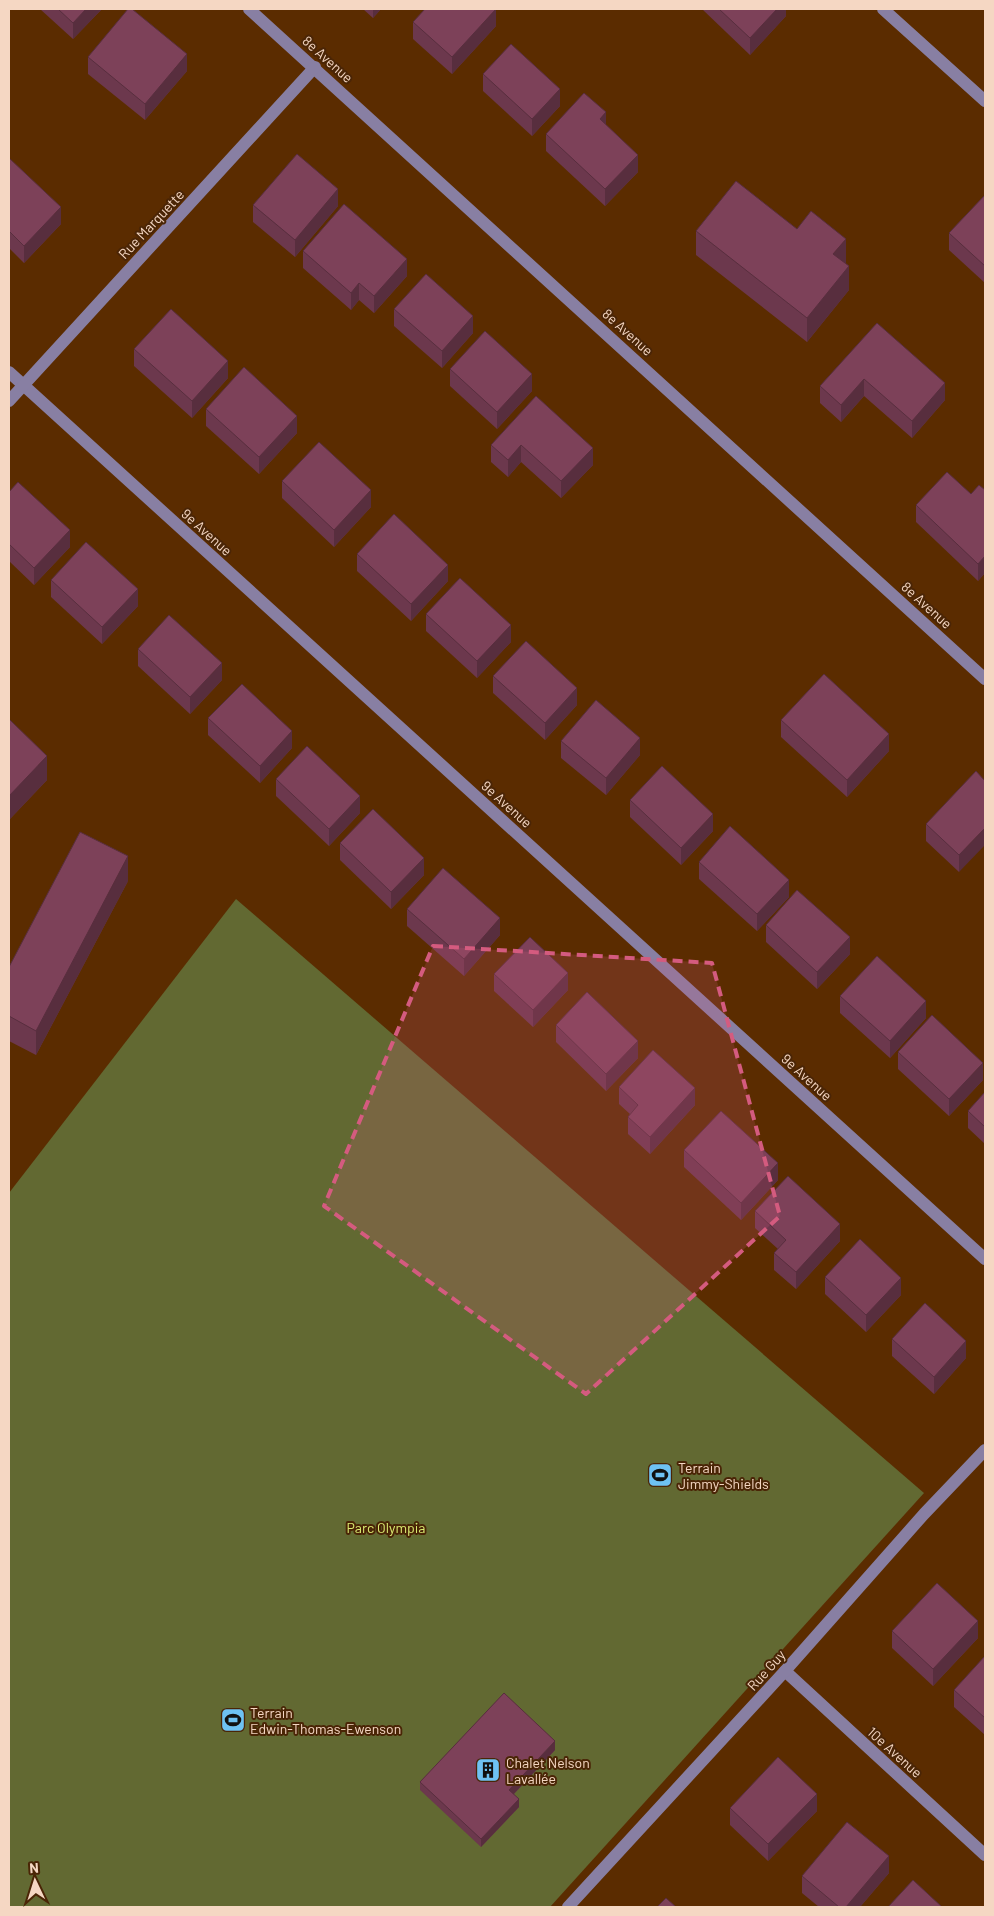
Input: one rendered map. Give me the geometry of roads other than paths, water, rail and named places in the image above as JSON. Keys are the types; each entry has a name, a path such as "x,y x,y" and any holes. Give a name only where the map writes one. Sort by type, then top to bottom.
{"street":[{"name":"8e Avenue","path":"249,9 985,678"},
{"path":"884,9 985,100"},
{"name":"Rue Marquette","path":"9,401 315,67"},
{"name":"9e Avenue","path":"9,372 985,1259"},
{"name":"Rue Guy","path":"568,1907 785,1672 924,1514 985,1450"},
{"name":"10e Avenue","path":"785,1672 985,1855"}],"place":[{"name":"Terrain Jimmy-Shields","path":"660,1475"},
{"name":"Terrain Edwin-Thomas-Ewenson","path":"233,1720"},
{"name":"Chalet Nelson Lavallée","path":"488,1770"}],"park label":[{"name":"Parc Olympia","path":"386,1527"}]}
